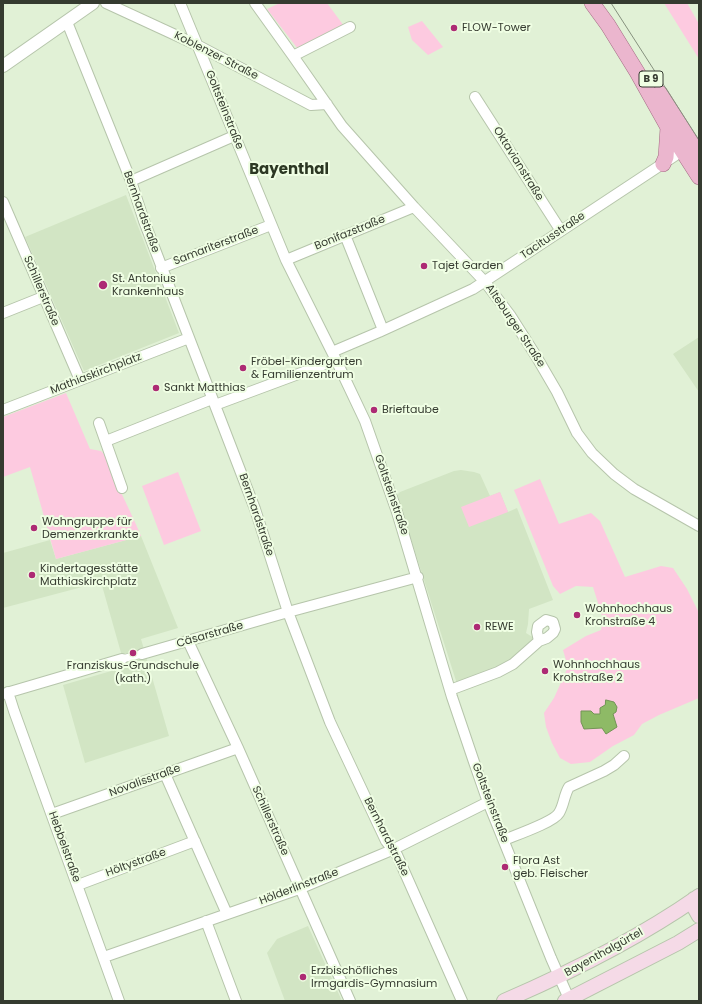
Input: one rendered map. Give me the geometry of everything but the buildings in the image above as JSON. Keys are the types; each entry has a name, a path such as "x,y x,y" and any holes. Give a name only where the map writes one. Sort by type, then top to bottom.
{"main road":[{"name":"B 9","path":"592,3 608,25 637,72 682,151 699,176"},
{"name":"B 9","path":"603,3 699,155"},
{"path":"663,164 666,157 668,127"},
{"path":"697,898 694,907 699,916"},
{"name":"Bayenthalgürtel","path":"504,1001 559,977 666,918 697,898"},
{"path":"568,1000 678,943 699,930"}],"street":[{"path":"3,66 93,3"},
{"name":"Koblenzer Straße","path":"106,3 197,45 311,105 327,104"},
{"name":"Goltsteinstraße","path":"180,3 286,260 365,421 418,577 450,690 488,802 568,1000"},
{"name":"Alteburger Straße","path":"254,3 342,126 414,207 485,282 510,315 557,392 577,433 592,453 614,474 634,489 699,526"},
{"name":"Bernhardstraße","path":"67,22 131,181 161,268 255,509 288,612 330,722 386,842 397,855 462,1001"},
{"path":"293,56 350,27"},
{"name":"Oktavianstraße","path":"475,97 561,231"},
{"path":"131,181 234,136"},
{"name":"Tacitusstraße","path":"213,402 334,356 383,330 473,289 682,151"},
{"name":"Schillerstraße","path":"3,202 80,380"},
{"name":"Bonifazstraße","path":"286,260 414,207"},
{"name":"Samariterstraße","path":"161,268 271,225"},
{"path":"345,235 383,330"},
{"path":"3,313 44,297"},
{"name":"Mathiaskirchplatz","path":"3,410 189,338"},
{"path":"106,441 213,402"},
{"path":"99,423 122,488"},
{"name":"Cäsarstraße","path":"6,693 288,612 418,577"},
{"name":"Schillerstraße","path":"188,641 238,748 299,889 350,1001"},
{"path":"450,690 505,669 513,664 539,641"},
{"name":"Hebbelstraße","path":"6,693 52,814 119,1001"},
{"name":"Novalisstraße","path":"52,814 238,748"},
{"path":"504,840 554,819 560,812 569,787 604,772 624,756"},
{"path":"165,774 227,914"},
{"name":"Hölderlinstraße","path":"104,957 299,889 392,850 488,802"},
{"name":"Höltystraße","path":"78,885 195,841"},
{"path":"206,921 236,1001"}],"shaded area":[{"path":"280,3 327,3 344,26 298,49 267,9"},
{"path":"664,3 687,3 699,24 699,59"},
{"path":"422,21 443,47 428,55 412,40 408,27"},
{"name":"St. Antonius Krankenhaus","path":"126,195 179,333 84,371 25,237"},
{"path":"699,337 699,392 673,354"},
{"path":"66,393 90,449 101,451 104,454 141,536 56,559 30,467 3,477 3,417"},
{"path":"461,470 480,474 490,496 500,492 508,512 517,508 553,600 529,609 526,633 534,638 528,647 507,664 457,684 397,495 400,492 454,471"},
{"path":"178,472 201,531 164,545 142,486"},
{"path":"540,479 559,524 591,513 600,521 625,577 661,566 673,568 687,589 699,613 699,698 642,724 634,735 613,746 590,762 571,764 560,758 546,727 544,713 554,698 568,667 563,650 586,636 601,630 603,619 593,587 576,586 560,594 553,586 514,490"},
{"path":"500,492 508,512 469,527 461,507"},
{"name":"Franziskus-Grundschule (kath.)","path":"141,536 178,628 141,639 169,736 85,763 63,685 125,667 101,582 3,608 3,553 50,540 56,559"},
{"path":"606,700 614,702 617,707 616,712 613,714 617,727 606,734 602,728 584,729 581,722 581,711 591,711 594,714 600,714 600,708 605,705"},
{"name":"Erzbischöfliches Irmgardis-Gymnasium","path":"308,926 342,1001 285,1001 267,953 277,939"}],"tram line":[{"path":"611,3 699,140"}],"place":[{"name":"FLOW-Tower","path":"454,28"},
{"name":"Tajet Garden","path":"424,266"},
{"name":"St. Antonius Krankenhaus","path":"103,285"},
{"name":"Fröbel-Kindergarten & Familienzentrum","path":"243,368"},
{"name":"Sankt Matthias","path":"156,388"},
{"name":"Brieftaube","path":"374,410"},
{"name":"Wohngruppe für Demenzerkrankte","path":"34,528"},
{"name":"Kindertagesstätte Mathiaskirchplatz","path":"32,575"},
{"name":"Wohnhochhaus Krohstraße 4","path":"577,615"},
{"name":"REWE","path":"477,627"},
{"name":"Franziskus-Grundschule (kath.)","path":"133,653"},
{"name":"Wohnhochhaus Krohstraße 2","path":"545,671"},
{"name":"Flora Ast geb. Fleischer","path":"505,867"},
{"name":"Erzbischöfliches Irmgardis-Gymnasium","path":"303,977"}],"district":[{"name":"Bayenthal","path":"289,170"}]}
